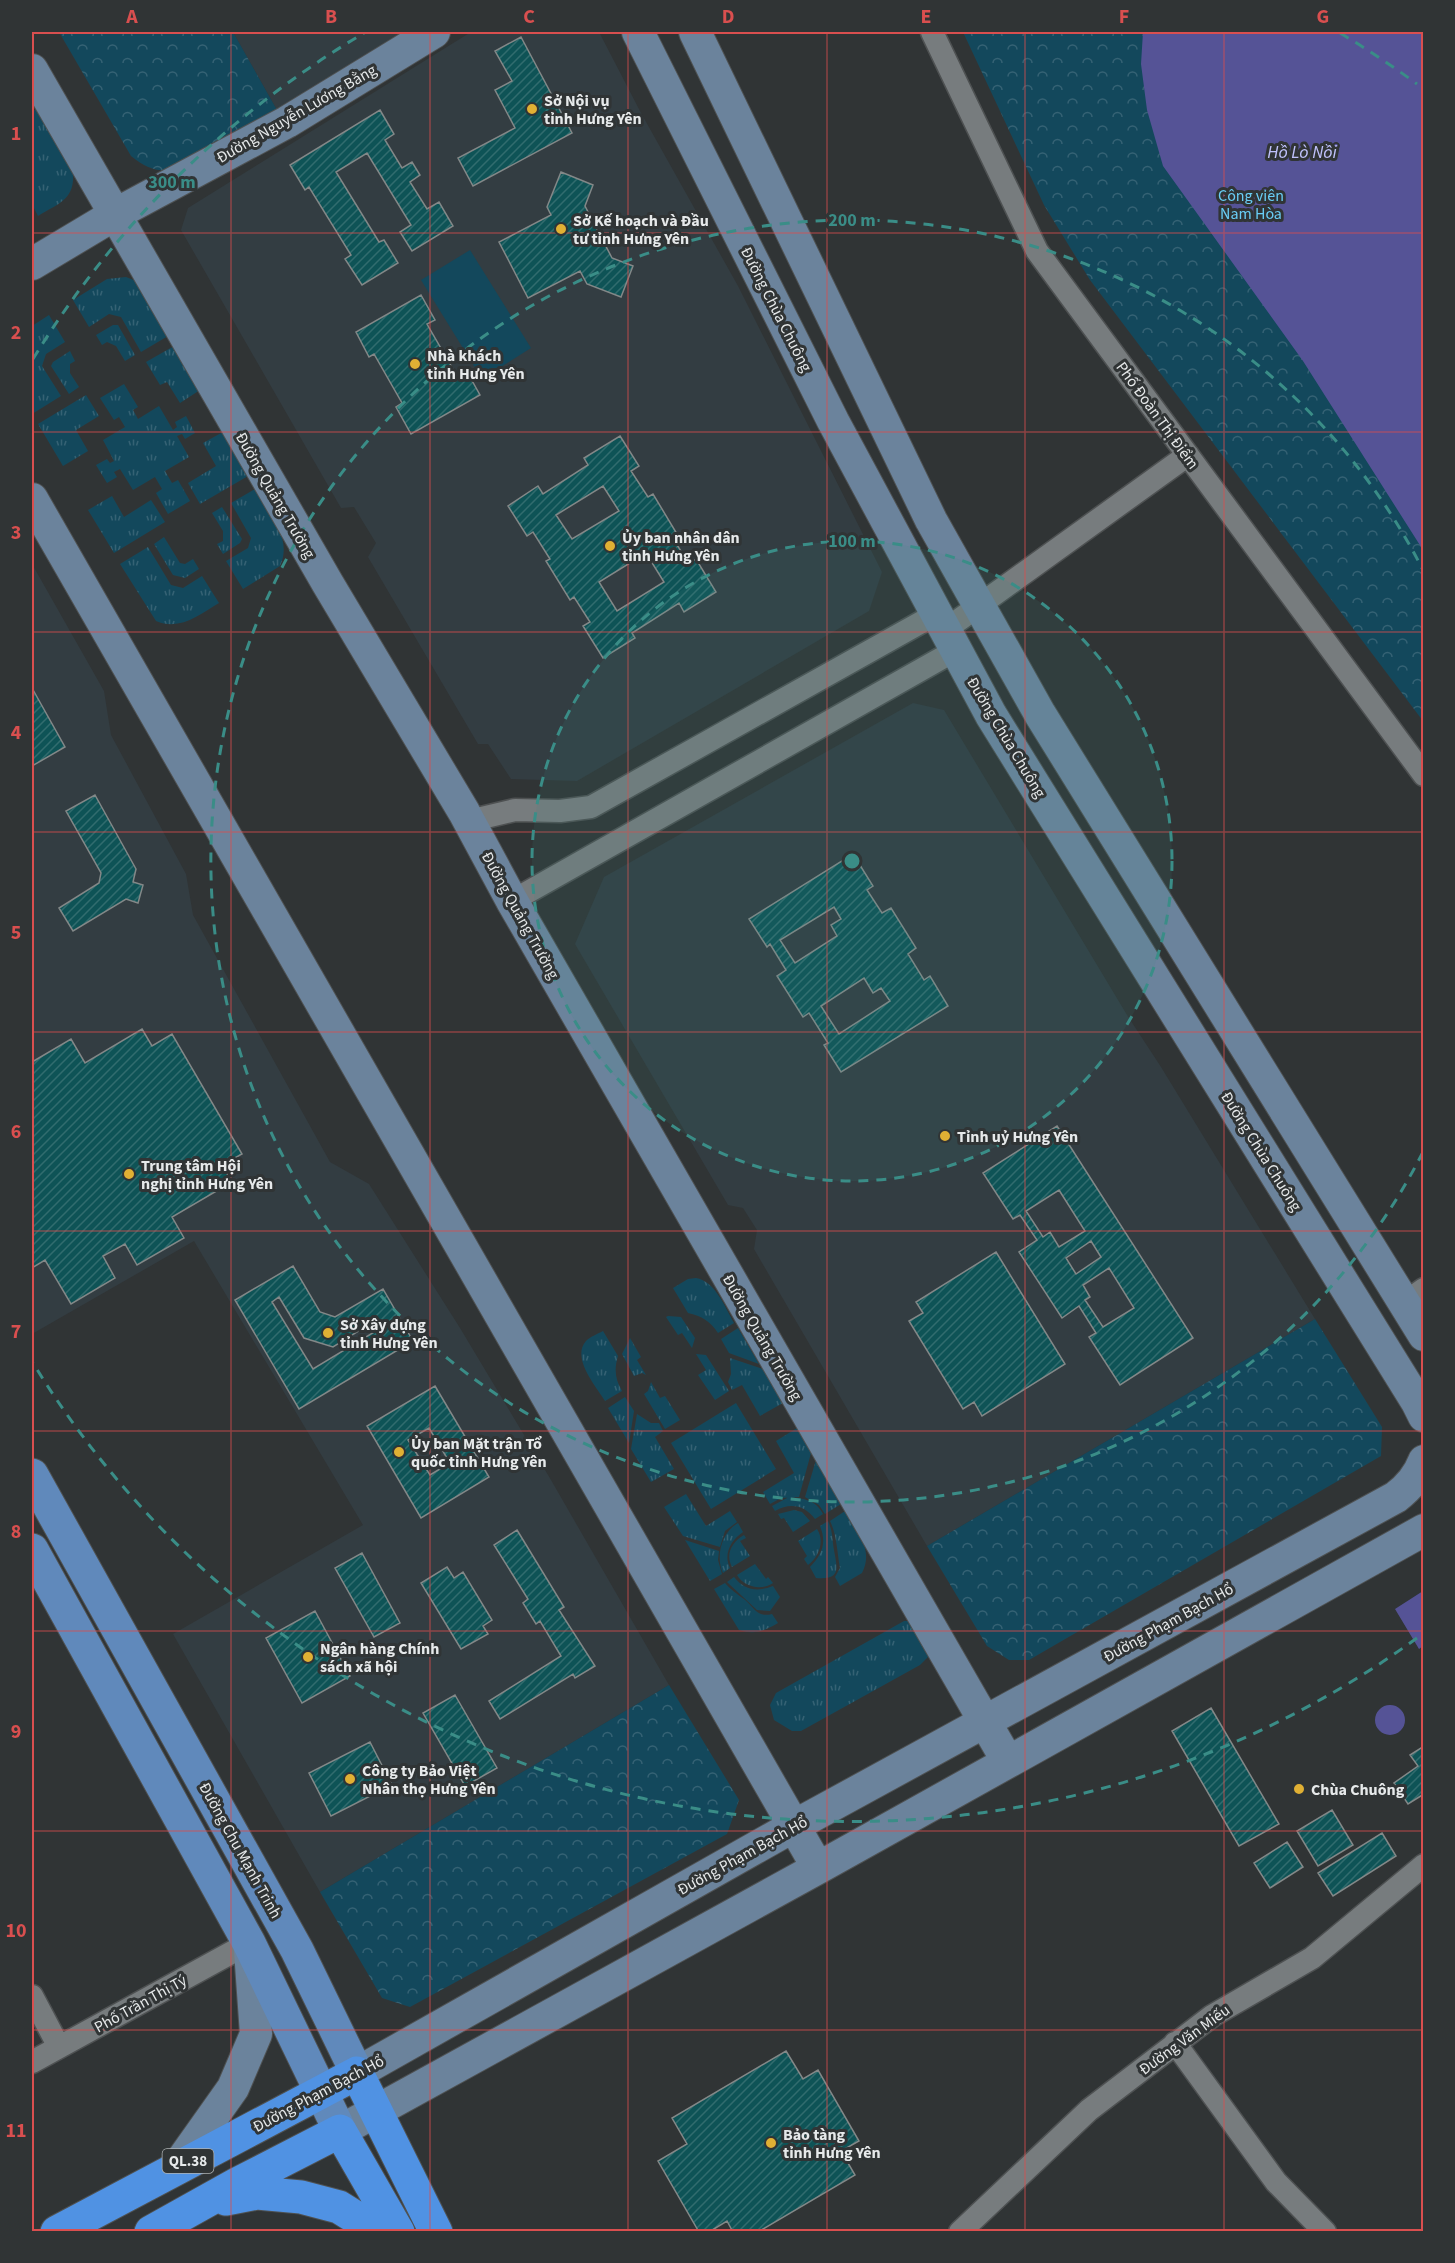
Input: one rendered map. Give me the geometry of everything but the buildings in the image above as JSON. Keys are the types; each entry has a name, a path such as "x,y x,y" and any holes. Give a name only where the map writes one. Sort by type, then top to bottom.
{"highway":[{"name":"Đường Phạm Bạch Hổ","path":"57,2232 357,2073"},
{"name":"Đường Chu Mạnh Trinh","path":"357,2073 436,2232"},
{"name":"QL.38","path":"151,2232 340,2131"},
{"path":"340,2131 398,2232"},
{"path":"200,2204 257,2193 301,2196 339,2207 379,2232"}],"main road":[{"name":"Đường Nguyễn Lương Bằng","path":"32,264 114,215 287,122 434,32"},
{"name":"Đường Chùa Chuông","path":"638,32 833,421 991,715 1424,1416"},
{"path":"695,32 931,520 1040,714 1168,921 1413,1296 1424,1335"},
{"name":"Đường Quảng Trường","path":"32,70 322,575 469,821 512,901 1008,1762"},
{"path":"775,305 815,282"},
{"path":"32,499 818,1868"},
{"path":"1132,943 1168,921"},
{"name":"Đường Phạm Bạch Hổ","path":"357,2073 794,1826 1396,1497 1410,1486 1422,1468"},
{"name":"Đường Chu Mạnh Trinh","path":"32,1475 41,1513 297,1950 357,2073"},
{"path":"32,1550 249,1943 340,2131 1424,1530"},
{"path":"177,2167 233,2088 256,2034 249,1943"}],"street":[{"name":"Phố Đoàn Thị Điểm","path":"932,32 1037,251 1424,775"},
{"path":"512,901 945,631 1188,455"},
{"path":"469,821 515,810 560,811 591,807 945,631"},
{"name":"Đường Văn Miếu","path":"960,2232 1089,2110 1175,2043 1229,2005 1312,1958 1424,1865"},
{"name":"Phố Trần Thị Tý","path":"32,2062 249,1943"},
{"path":"32,1996 59,2047"},
{"path":"1175,2043 1276,2182 1325,2232"}],"shaded area":[{"path":"233,32 413,32 277,110"},
{"path":"471,32 599,32 641,113 738,286 882,572 869,611 577,781 511,779 488,744 478,744 368,557 376,543 354,507 341,508 181,230 188,208"},
{"path":"32,564 104,691 111,735 186,874 193,915 330,1162 369,1184 460,1328 669,1685 320,1892 173,1634 363,1525 194,1241 32,1334"},
{"name":"Tỉnh uỷ Hưng Yên","path":"913,703 944,710 1127,1015 1315,1319 927,1546 754,1249 757,1230 743,1208 728,1205 575,944 604,877"}],"green space":[{"path":"59,32 233,32 277,110 174,170 151,168 131,156"},
{"name":"Công viên Nam Hòa","path":"963,32 1423,32 1423,721 1090,280 1044,205"},
{"path":"36,109 73,172 73,181 68,195 59,204 38,216 32,204 32,112"},
{"path":"470,250 531,348 482,379 421,280"},
{"path":"126,277 136,281 168,336 141,352 121,317 109,314 89,327 73,300 107,279"},
{"path":"49,315 65,342 46,354 42,366 61,396 32,414 32,326"},
{"path":"113,325 118,325 135,355 125,361 116,346 107,342 102,345 96,335"},
{"path":"174,346 200,390 180,403 167,382 160,385 146,362"},
{"path":"70,351 75,361 70,364 70,373 79,387 69,394 51,366 53,362"},
{"path":"124,384 138,407 133,410 138,419 159,406 173,430 177,427 175,422 186,416 195,433 185,439 182,434 177,436 189,457 165,471 172,483 178,480 190,501 168,514 156,493 162,489 155,477 133,490 120,469 114,472 117,477 107,483 96,465 107,459 110,463 114,461 103,440 125,427 119,417 114,420 100,398"},
{"path":"86,395 99,416 76,430 88,451 63,466 38,424"},
{"path":"223,432 248,476 200,504 188,483 216,466 203,443"},
{"path":"255,489 278,526 284,546 283,556 280,566 243,589 226,561 248,548 251,538 231,503"},
{"path":"112,496 124,517 151,500 165,522 114,553 88,510"},
{"path":"222,507 242,539 240,543 223,554 217,544 223,541 223,531 212,513"},
{"path":"164,537 180,563 185,564 193,559 199,569 185,578 173,575 154,544"},
{"path":"148,547 171,585 183,588 202,576 219,603 197,617 181,623 165,624 156,621 120,564"},
{"path":"688,1279 703,1280 714,1289 734,1323 718,1333 705,1320 688,1313 673,1288"},
{"path":"666,1317 681,1317 695,1338 692,1348 682,1333 678,1335"},
{"path":"1315,1319 1382,1427 1381,1456 1029,1660 1009,1660 987,1646 927,1546"},
{"path":"738,1328 759,1364 729,1353 721,1339"},
{"path":"603,1331 618,1356 616,1374 622,1391 605,1401 586,1372 581,1355 586,1341"},
{"path":"630,1338 641,1357 637,1360 646,1375 642,1373 634,1376 622,1354"},
{"path":"696,1354 706,1355 729,1391 715,1400 698,1375 706,1370"},
{"path":"730,1358 763,1369 783,1403 760,1416 742,1385 732,1390 728,1382 731,1374"},
{"path":"651,1382 660,1398 665,1396 680,1420 665,1429 644,1394 648,1391"},
{"path":"625,1397 634,1411 629,1443 608,1408"},
{"path":"736,1403 776,1469 711,1509 671,1443"},
{"path":"637,1414 651,1423 659,1423 663,1431 655,1437 674,1469 651,1482 631,1449"},
{"path":"797,1428 811,1453 799,1497 781,1498 770,1504 763,1492 794,1473 776,1441"},
{"path":"816,1460 841,1504 825,1514 819,1505 805,1497"},
{"path":"686,1494 706,1526 730,1511 737,1522 725,1531 720,1547 683,1536 664,1507"},
{"path":"789,1497 813,1503 823,1514 815,1519 807,1511 797,1506 786,1506 775,1511 772,1506"},
{"path":"794,1510 802,1512 810,1521 793,1532 784,1518 781,1519 778,1514"},
{"path":"845,1511 859,1533 866,1556 862,1573 840,1586 835,1577 840,1568 830,1521"},
{"path":"828,1521 836,1571 830,1577 816,1578 810,1567 818,1558 822,1548 823,1538 820,1526"},
{"path":"738,1523 743,1532 729,1548 727,1558 730,1568 723,1573 720,1552 724,1538"},
{"path":"817,1529 821,1539 820,1548 808,1565 804,1559 807,1556 798,1541"},
{"path":"744,1535 746,1538 740,1541 750,1556 732,1567 729,1558 731,1549"},
{"path":"685,1540 719,1551 718,1560 722,1574 710,1581"},
{"path":"755,1564 766,1579 768,1577 773,1583 758,1587 748,1585 740,1579 737,1575"},
{"path":"734,1577 747,1588 762,1589 773,1586 780,1597 770,1611 757,1610 727,1582"},
{"path":"725,1583 756,1611 767,1615 772,1614 778,1623 759,1631 739,1630 714,1589"},
{"path":"904,1621 912,1621 930,1649 928,1657 920,1665 801,1731 792,1731 774,1720 770,1705 776,1693"},
{"path":"669,1685 739,1800 727,1834 410,2007 382,1998 320,1892"}],"water":[{"name":"Hồ Lò Nồi","path":"1143,32 1423,32 1423,550 1303,361 1163,166 1147,110 1141,64"},
{"path":"1423,1591 1423,1646 1419,1649 1395,1609"},
{"path":"1390,1705 1400,1710 1405,1720 1400,1730 1390,1735 1380,1730 1375,1720 1380,1710"}],"place":[{"name":"Sở Nội vụ tỉnh Hưng Yên","path":"532,109"},
{"name":"Sở Kế hoạch và Đầu tư tỉnh Hưng Yên","path":"561,229"},
{"name":"Nhà khách tỉnh Hưng Yên","path":"415,364"},
{"name":"Ủy ban nhân dân tỉnh Hưng Yên","path":"610,546"},
{"name":"Tỉnh uỷ Hưng Yên","path":"945,1136"},
{"name":"Trung tâm Hội nghị tỉnh Hưng Yên","path":"129,1174"},
{"name":"Sở Xây dựng tỉnh Hưng Yên","path":"328,1333"},
{"name":"Ủy ban Mặt trận Tổ quốc tỉnh Hưng Yên","path":"399,1452"},
{"name":"Ngân hàng Chính sách xã hội","path":"308,1657"},
{"name":"Công ty Bảo Việt Nhân thọ Hưng Yên","path":"350,1779"},
{"name":"Chùa Chuông","path":"1299,1789"},
{"name":"Bảo tàng tỉnh Hưng Yên","path":"771,2143"}]}
